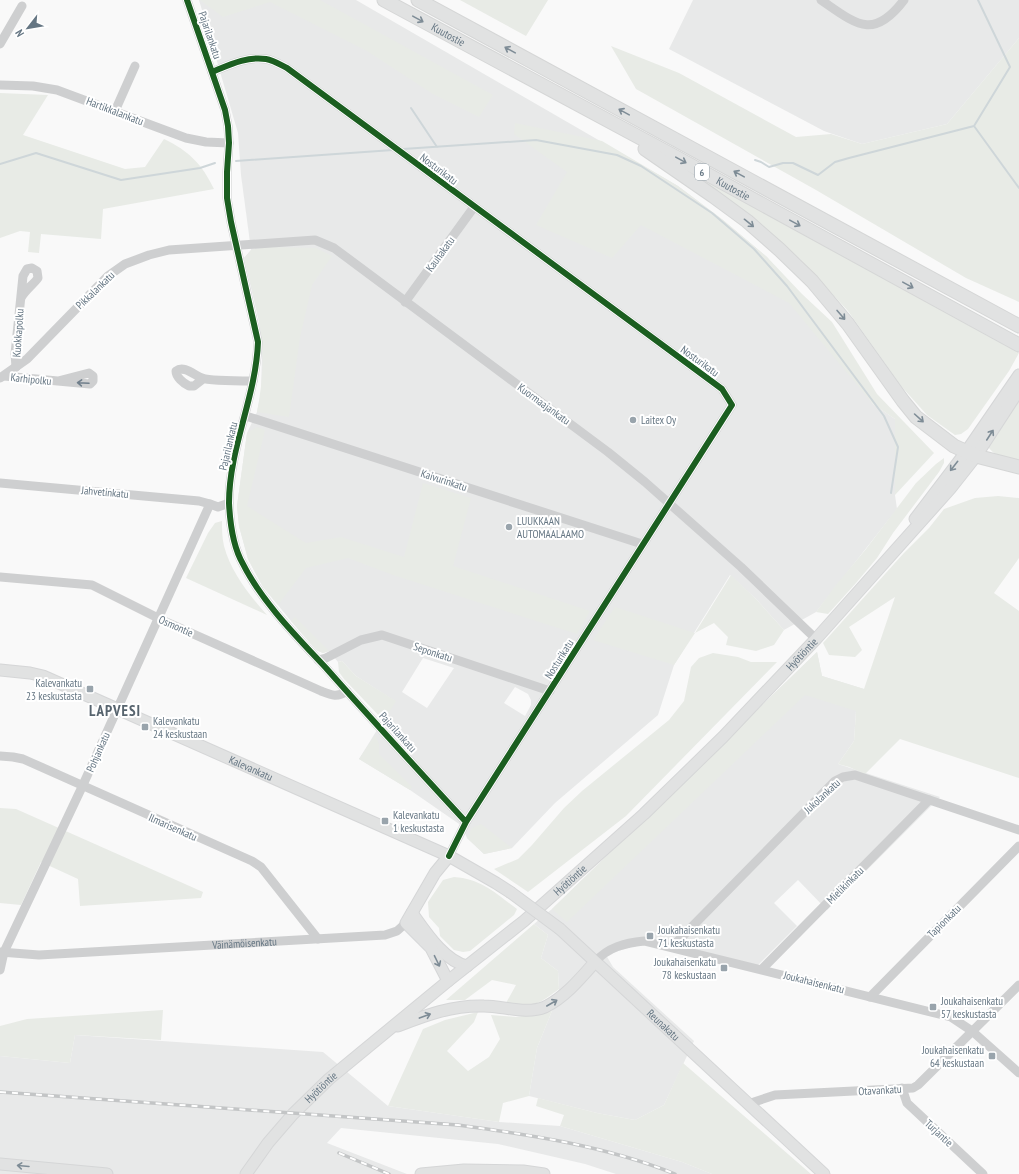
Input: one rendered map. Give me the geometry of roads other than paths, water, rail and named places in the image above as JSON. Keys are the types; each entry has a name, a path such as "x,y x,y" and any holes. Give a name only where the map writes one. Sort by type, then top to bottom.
{"highway":[{"name":"Kuutostie","path":"384,0 1019,345"},
{"name":"Kuutostie","path":"418,0 1019,326"},
{"path":"480,52 619,132 747,221 780,250 812,282 848,324 916,417 954,446 971,454 1019,467"},
{"path":"765,188 1019,317"}],"main road":[{"name":"Hyötiöntie","path":"971,454 1019,375"},
{"name":"Hyötiöntie","path":"246,1174 268,1143 293,1114 329,1079 448,981 524,921 644,814 723,737 816,639 879,568 943,481 971,454 1019,390"},
{"name":"Kalevankatu","path":"0,670 43,676 449,856 496,883"},
{"name":"Väinämöisenkatu","path":"406,923 435,874 449,856"},
{"name":"Reunakatu","path":"496,883 560,929 824,1174"},
{"path":"412,913 451,960 460,965 467,966"},
{"path":"406,923 430,948 448,981"},
{"path":"388,1030 455,1007 484,1006 515,1010 544,1008 566,993 595,962"},
{"path":"0,1164 75,1173 107,1174"},
{"path":"421,1174 464,1170 523,1171 544,1174"}],"street":[{"name":"Pajarilankatu","path":"187,0 225,110 229,143 227,198 258,342 258,355 253,381 246,416 233,460 230,482 229,503 235,542 242,563 254,585 318,660 466,822"},
{"path":"822,0 849,19 862,25 880,23 894,13 904,0"},
{"path":"0,44 22,6"},
{"name":"Nosturikatu","path":"212,72 242,60 255,59 268,59 287,68 722,389 732,405 670,505 642,544 466,822 449,856"},
{"path":"115,112 135,66"},
{"name":"Hartikkalankatu","path":"0,85 33,86 57,90 186,138 206,142 229,143"},
{"name":"Kauhakatu","path":"405,302 474,207"},
{"name":"Kuormaajankatu","path":"237,246 315,240 334,248 608,452 645,482 740,567 816,639"},
{"name":"Pikkalankatu","path":"2,377 27,359 108,276 125,264 149,255 169,250 237,246"},
{"name":"Kuokkapolku","path":"16,367 15,354 21,298"},
{"name":"Karhipolku","path":"2,377 58,381"},
{"path":"203,379 253,381"},
{"name":"Kaivurinkatu","path":"246,416 642,544"},
{"name":"Jahvetinkatu","path":"0,483 199,501 210,504"},
{"path":"210,504 218,507 229,503"},
{"name":"Pohjankatu","path":"0,970 2,952 82,787 210,504"},
{"name":"Osmontie","path":"0,577 92,585 158,618 335,696 342,695 346,691"},
{"name":"Seponkatu","path":"318,660 326,658 361,640 382,636 550,691"},
{"name":"Ilmarisenkatu","path":"0,756 23,759 82,787 252,861 261,867 318,939"},
{"name":"Jukolankatu","path":"672,947 835,782 843,777 855,775 1019,830"},
{"name":"Mielikinkatu","path":"762,969 929,800"},
{"name":"Tapionkatu","path":"870,997 1019,846"},
{"name":"Väinämöisenkatu","path":"2,952 39,956 385,935 397,931 406,923"},
{"name":"Joukahaisenkatu","path":"595,962 606,952 629,943 644,941 951,1017 972,1031 1019,1073"},
{"name":"Otavankatu","path":"750,1106 754,1102 775,1095 913,1088 918,1085 1019,985"},
{"name":"Turjantie","path":"902,1088 906,1103 983,1174"}],"waterway":[{"path":"755,160 769,167 783,163 793,163 818,175 835,162 974,126 1010,67 978,0"},
{"path":"411,108 437,147"},
{"path":"974,126 1019,188"},
{"path":"403,149 536,140 617,155 641,166 712,213 754,249 787,286 884,416 898,447 891,493"},
{"path":"236,161 393,150"},
{"path":"0,164 36,153 121,180 200,168 215,163"}],"railway":[{"path":"0,1092 458,1125 513,1133 595,1149 649,1164 675,1174"},
{"path":"339,1153 389,1174"}],"place":[{"name":"Laitex Oy","path":"633,420"},
{"name":"LUUKKAAN AUTOMAALAAMO","path":"509,527"},
{"name":"Kalevankatu 23 keskustasta","path":"90,689"},
{"name":"Kalevankatu 24 keskustaan","path":"145,727"},
{"name":"Kalevankatu 1 keskustasta","path":"385,821"},
{"name":"Joukahaisenkatu 71 keskustasta","path":"650,936"},
{"name":"Joukahaisenkatu 78 keskustaan","path":"724,968"},
{"name":"Joukahaisenkatu 57 keskustasta","path":"933,1007"},
{"name":"Joukahaisenkatu 64 keskustaan","path":"992,1056"}],"district":[{"name":"LAPVESI","path":"115,710"}]}
